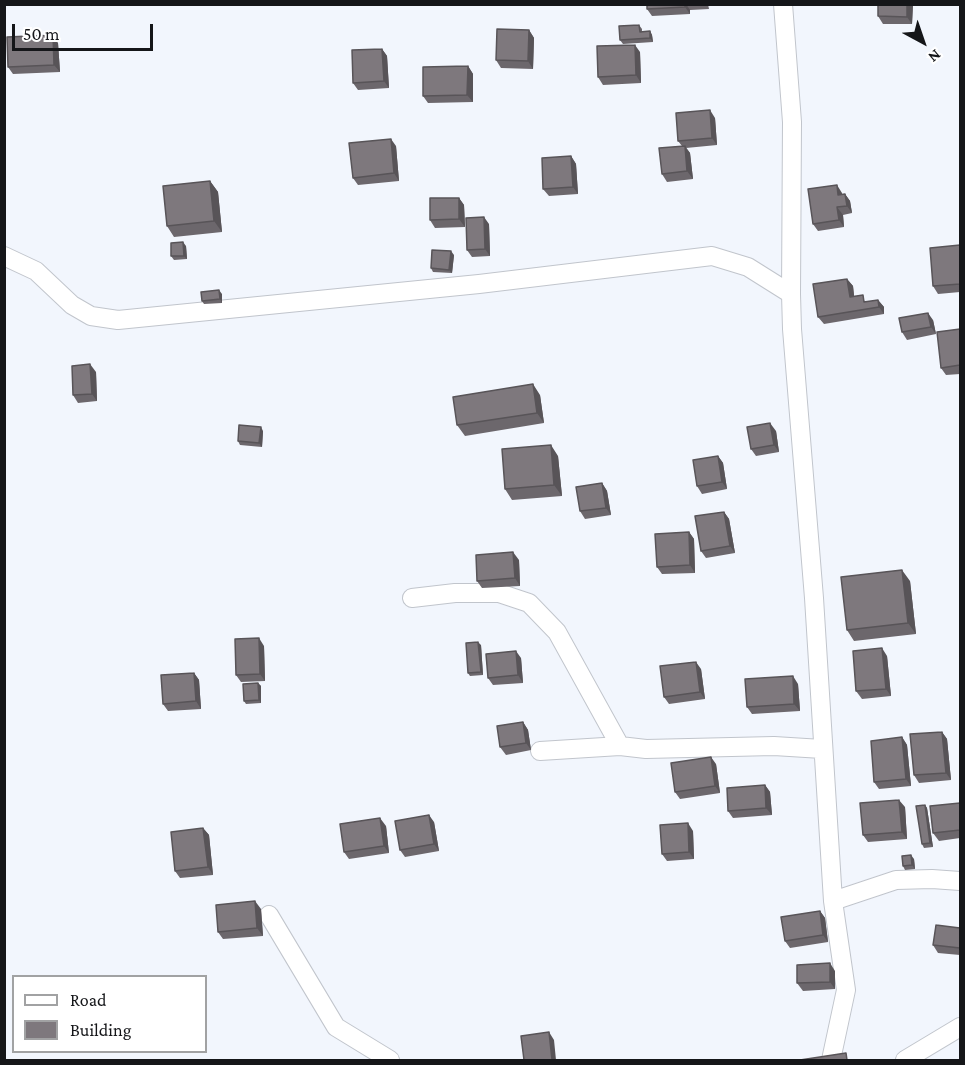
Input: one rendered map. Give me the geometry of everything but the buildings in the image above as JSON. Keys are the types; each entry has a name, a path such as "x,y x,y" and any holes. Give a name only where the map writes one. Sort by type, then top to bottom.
{"street":[{"path":"783,4 792,122 792,329 814,598 833,901 846,990 831,1060"},
{"path":"4,256 36,271 72,305 91,316 118,320 479,284 712,256 748,267 791,294"},
{"path":"412,597 455,593 499,593 529,603 557,632 620,746"},
{"path":"540,752 620,746 646,749 774,746 822,749"},
{"path":"833,901 896,880 960,881"},
{"path":"269,915 336,1027 390,1060"},
{"path":"904,1060 960,1027"}]}
